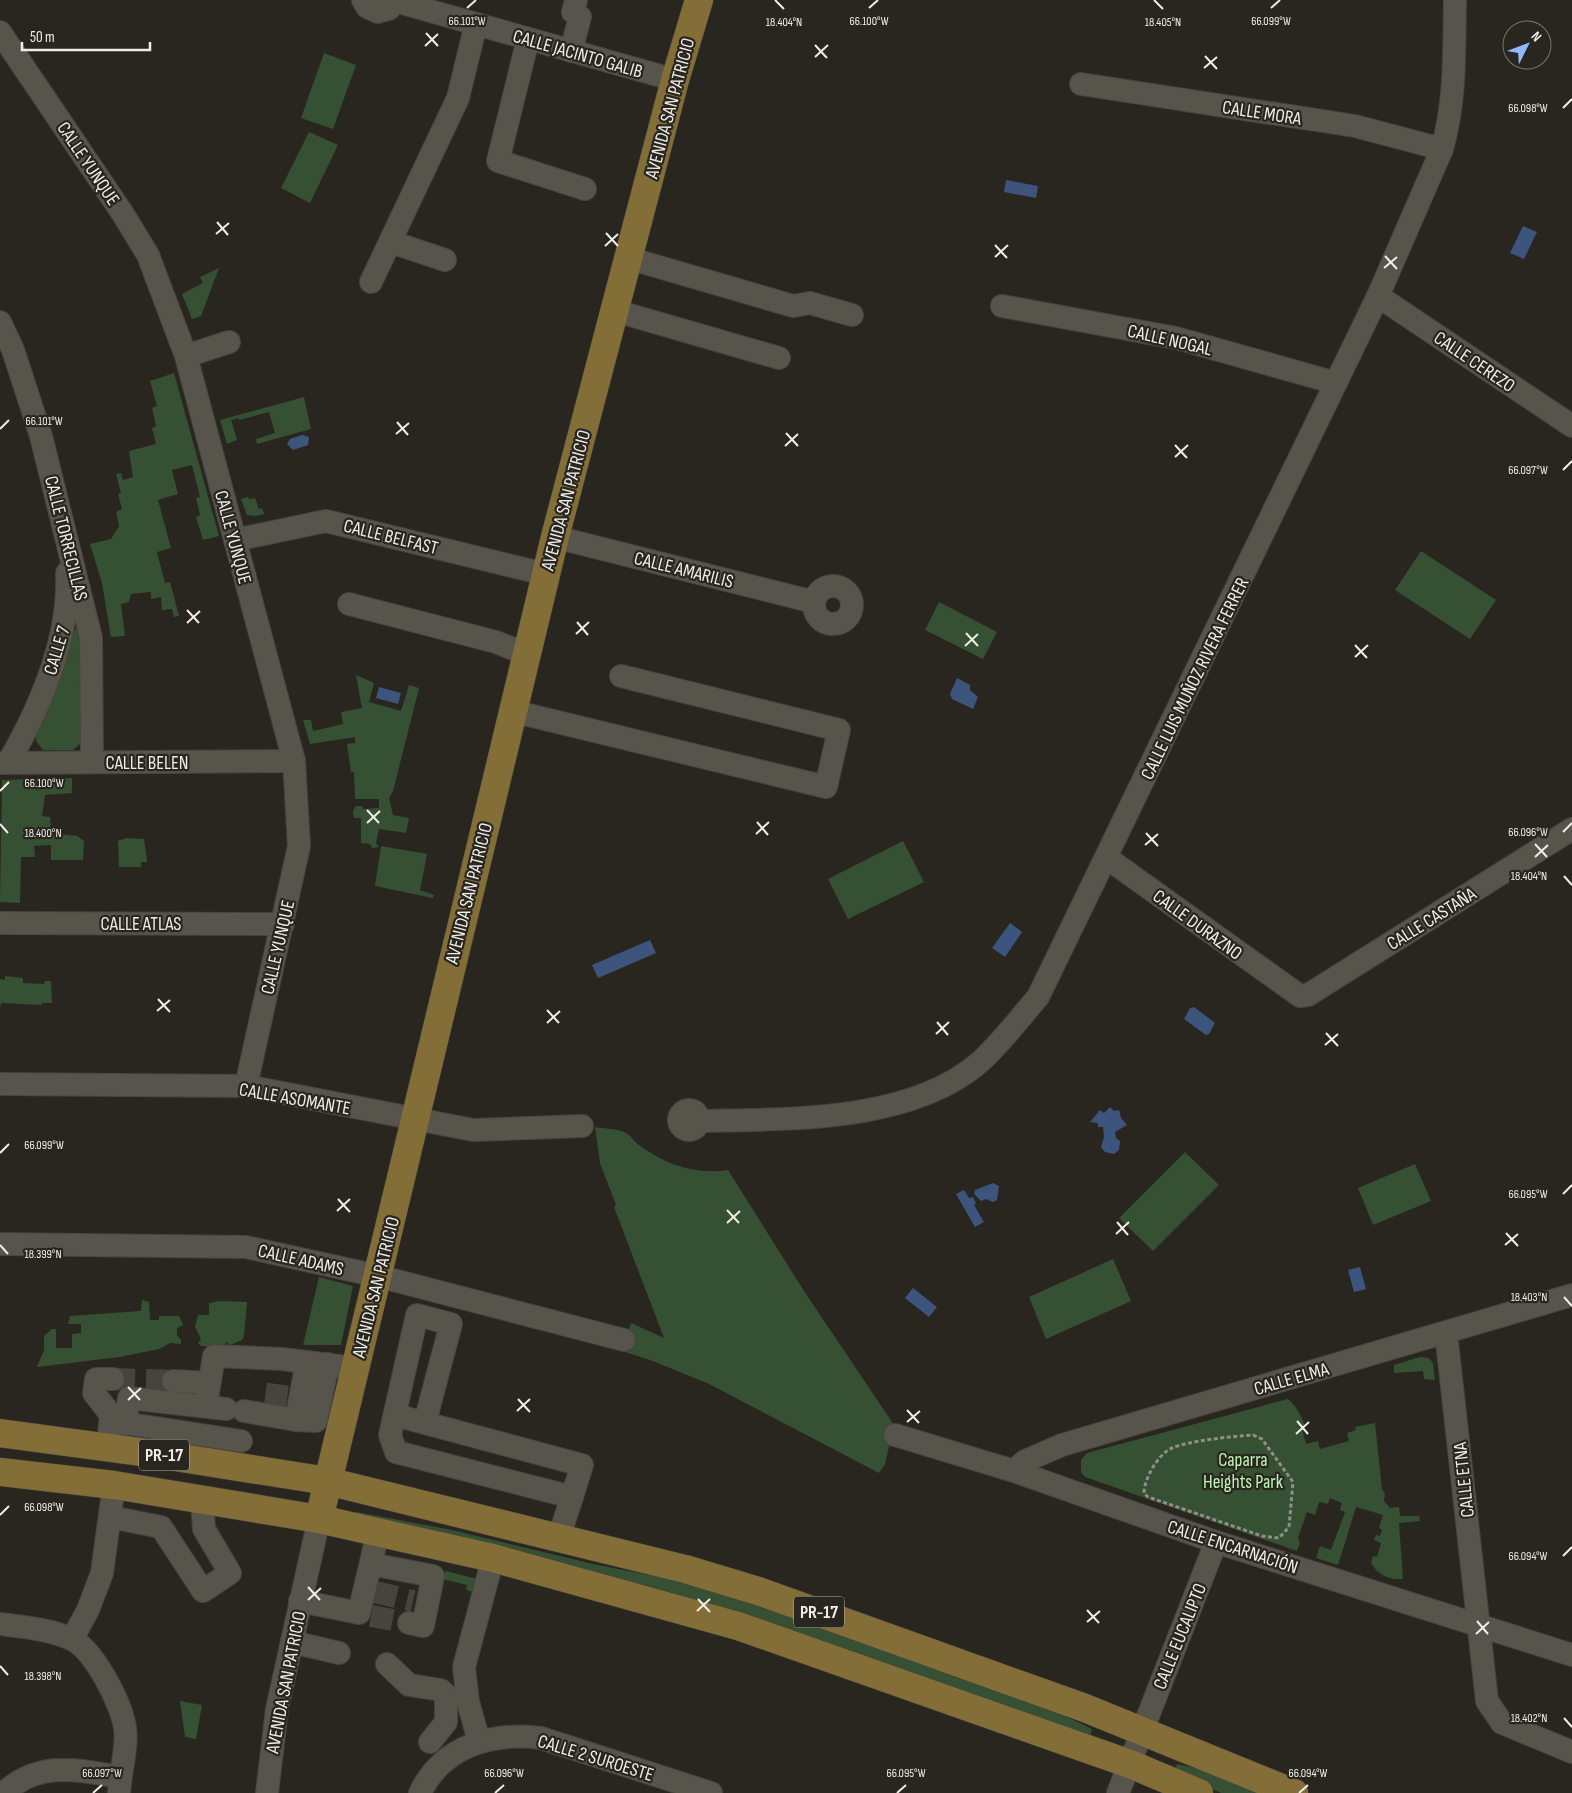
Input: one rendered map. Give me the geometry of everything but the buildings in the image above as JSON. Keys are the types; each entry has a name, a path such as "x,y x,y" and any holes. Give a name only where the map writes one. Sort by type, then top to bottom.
{"main road":[{"name":"AVENIDA SAN PATRICIO","path":"319,1519 554,537 616,311 675,80 699,0"},
{"name":"PR-17","path":"0,1433 107,1447 167,1417 231,1466 327,1481 685,1569 758,1591 1141,1729 1294,1793"},
{"name":"PR-17","path":"0,1472 114,1485 319,1519 493,1558 738,1626 1130,1764 1199,1793"}],"street":[{"path":"363,0 367,7 378,12 389,9 395,1"},
{"path":"571,51 580,17 573,12 576,0"},
{"name":"CALLE LUIS MUÑOZ RIVERA FERRER","path":"699,1121 767,1120 833,1115 903,1103 958,1078 980,1062 1038,997 1378,296 1442,149 1450,124 1453,91 1455,0"},
{"name":"CALLE JACINTO GALIB","path":"395,1 675,80"},
{"path":"371,282 458,98 476,24"},
{"name":"CALLE YUNQUE","path":"0,32 148,254 186,356 294,761 300,846 246,1086"},
{"path":"528,39 498,161 586,189"},
{"name":"CALLE MORA","path":"1080,84 1355,126 1442,149"},
{"path":"391,242 445,260"},
{"path":"628,258 793,306 810,303 852,315"},
{"name":"CALLE CEREZO","path":"1378,296 1572,426"},
{"name":"CALLE NOGAL","path":"1002,306 1176,338 1336,383"},
{"path":"616,311 779,358"},
{"name":"CALLE TORRECILLAS","path":"0,322 13,350 38,426 91,638 92,762"},
{"path":"186,356 230,342"},
{"name":"CALLE BELFAST","path":"235,540 326,521 546,574"},
{"name":"CALLE 7","path":"4,763 26,733 62,637 66,614 65,529"},
{"name":"CALLE AMARILIS","path":"554,537 814,602"},
{"path":"349,604 496,642 526,654"},
{"path":"512,711 826,787 839,730 621,676"},
{"name":"CALLE BELEN","path":"4,763 294,761"},
{"name":"CALLE CASTAÑA","path":"1288,989 1300,996 1308,995 1572,829"},
{"name":"CALLE DURAZNO","path":"1107,858 1288,989"},
{"name":"CALLE ATLAS","path":"0,922 283,924"},
{"name":"CALLE ASOMANTE","path":"0,1084 246,1086 472,1130 582,1126"},
{"name":"CALLE ADAMS","path":"0,1244 246,1247 378,1276 624,1340"},
{"name":"CALLE ELMA","path":"1014,1471 1025,1461 1062,1445 1572,1295"},
{"path":"425,1422 458,1297"},
{"path":"451,1324 417,1316 390,1435 396,1452 572,1497"},
{"name":"CALLE ETNA","path":"1446,1333 1487,1701 1502,1723 1572,1752"},
{"path":"241,1441 213,1417 208,1383 214,1356 280,1367 318,1363 355,1368"},
{"path":"107,1447 129,1398 167,1417 213,1417 274,1412 296,1420 316,1421 318,1363"},
{"path":"113,1379 96,1379 94,1394 118,1422"},
{"path":"167,1417 208,1383"},
{"path":"396,1415 582,1464 559,1537"},
{"path":"213,1417 241,1441"},
{"name":"CALLE ENCARNACIÓN","path":"894,1435 1014,1471 1216,1542 1572,1655"},
{"path":"231,1466 241,1441"},
{"path":"72,1639 88,1610 102,1573 114,1485"},
{"path":"110,1517 161,1527 203,1591 230,1573 204,1529 202,1500"},
{"name":"AVENIDA SAN PATRICIO","path":"266,1793 277,1708 319,1519"},
{"path":"300,1601 365,1614 370,1591 370,1564 378,1532"},
{"name":"CALLE EUCALIPTO","path":"1118,1793 1141,1729 1216,1542"},
{"path":"417,1609 432,1576 440,1546"},
{"path":"420,1793 439,1766 479,1741 468,1702 464,1667 493,1558"},
{"path":"370,1564 432,1576"},
{"path":"0,1624 30,1628 72,1639 89,1655 116,1697 126,1730 120,1785 55,1768 24,1779 4,1793"},
{"path":"292,1642 339,1652"},
{"path":"387,1664 409,1684 441,1690 446,1695 446,1722 430,1742"},
{"name":"CALLE 2 SUROESTE","path":"479,1741 501,1736 541,1738 711,1793"}],"path":[{"path":"1238,1436 1259,1436 1292,1478 1293,1498 1288,1527 1279,1538 1262,1536 1148,1497 1144,1493 1146,1480 1169,1449 1238,1436"}],"green space":[{"path":"324,53 356,65 333,129 301,118"},
{"path":"309,132 338,145 310,203 281,188"},
{"path":"219,268 201,316 192,319 182,294 203,283 200,277"},
{"path":"174,373 219,536 203,540 196,517 200,515 196,498 200,497 192,465 172,470 178,494 158,500 171,548 157,552 165,583 170,582 179,616 174,617 172,609 162,610 161,597 151,599 151,592 131,594 129,602 121,604 125,636 111,637 102,583 90,544 111,539 119,526 116,512 122,509 118,494 121,493 116,474 121,473 123,480 133,477 129,451 156,444 152,428 156,426 152,408 157,406 150,381"},
{"path":"304,397 311,429 257,444 256,439 275,433 269,412 239,420 238,418 231,420 237,440 227,444 220,420"},
{"path":"248,497 249,499 255,498 259,509 262,508 264,514 247,515 241,499"},
{"path":"1421,551 1496,600 1470,639 1395,590"},
{"path":"939,602 997,632 983,659 925,630"},
{"path":"75,629 80,630 82,742 73,750 43,750 36,741 36,732"},
{"path":"356,675 374,683 369,702 401,711 409,685 419,688 393,791 389,798 393,815 409,818 406,833 379,829 376,843 379,847 372,848 370,844 361,843 361,818 354,818 353,811 356,806 362,806 363,809 379,808 379,799 355,799 354,772 351,772 347,744 355,743 355,737 310,744 303,720 311,720 313,731 343,724 341,712 362,708"},
{"path":"72,778 72,793 45,795 42,816 50,817 51,833 77,836 84,841 83,860 51,860 51,845 34,846 35,857 21,857 20,903 0,902 2,780"},
{"path":"126,838 144,839 147,862 141,862 141,867 119,867 118,841"},
{"path":"903,841 924,882 848,919 828,879"},
{"path":"381,846 427,854 420,890 434,895 433,898 375,886"},
{"path":"5,976 23,978 23,983 44,984 45,981 51,981 52,1003 42,1003 41,1005 1,1003 0,1009 0,979 5,980"},
{"path":"595,1127 623,1131 650,1153 682,1167 704,1171 728,1170 804,1291 894,1425 885,1464 879,1473 709,1384 653,1361 622,1351 631,1323 664,1338 614,1207 616,1205 600,1163"},
{"path":"1185,1152 1219,1185 1153,1251 1119,1218"},
{"path":"1415,1164 1431,1201 1373,1225 1358,1188"},
{"path":"1113,1259 1131,1301 1046,1339 1029,1297"},
{"path":"319,1277 353,1286 341,1345 303,1345"},
{"path":"142,1300 149,1302 150,1320 159,1320 159,1316 179,1316 183,1325 177,1328 177,1335 181,1340 181,1344 170,1343 159,1349 120,1357 37,1367 44,1350 44,1336 52,1329 56,1329 56,1348 72,1348 72,1334 81,1333 81,1324 68,1324 70,1316 141,1311"},
{"path":"220,1301 247,1302 244,1336 242,1340 230,1345 227,1342 223,1347 201,1346 198,1343 201,1339 195,1327 198,1315 209,1315 209,1303"},
{"path":"1420,1357 1429,1358 1433,1363 1435,1380 1424,1379 1423,1371 1394,1373 1394,1365"},
{"name":"Caparra Heights Park","path":"1288,1399 1297,1408 1302,1419 1305,1427 1302,1429 1306,1444 1318,1441 1320,1449 1349,1441 1347,1433 1356,1430 1355,1427 1375,1423 1382,1489 1385,1494 1384,1501 1390,1508 1399,1507 1400,1516 1419,1516 1420,1521 1399,1523 1403,1579 1393,1579 1384,1576 1371,1563 1373,1556 1377,1557 1381,1543 1374,1540 1376,1535 1380,1536 1382,1530 1379,1528 1383,1515 1356,1507 1338,1565 1316,1558 1320,1546 1331,1550 1345,1512 1340,1510 1342,1503 1330,1498 1328,1504 1319,1502 1315,1515 1307,1512 1298,1538 1300,1543 1297,1551 1085,1477 1081,1472 1081,1460 1087,1453"},
{"path":"357,1512 452,1530 593,1564 670,1579 771,1610 1051,1709 1092,1729 1090,1737 356,1514"},
{"path":"446,1571 477,1579 473,1592 466,1590 467,1585 442,1579"},
{"path":"180,1701 202,1705 196,1739 185,1737"},
{"path":"1177,1764 1203,1770 1258,1793 1221,1793 1173,1771"}],"water":[{"path":"1006,180 1038,186 1036,198 1004,192"},
{"path":"1523,226 1537,232 1524,259 1510,253"},
{"path":"302,435 309,437 308,445 293,450 287,444 290,439"},
{"path":"957,678 970,685 970,690 978,697 973,709 952,699 950,694"},
{"path":"379,687 401,693 398,704 376,698"},
{"path":"1010,923 1022,932 1005,957 992,948"},
{"path":"650,940 656,953 598,978 592,965"},
{"path":"1194,1007 1215,1023 1209,1034 1206,1035 1184,1019 1190,1008"},
{"path":"1110,1107 1114,1111 1119,1110 1121,1118 1127,1125 1115,1132 1116,1138 1120,1141 1119,1150 1114,1154 1105,1152 1101,1147 1104,1137 1103,1127 1098,1127 1098,1123 1090,1122 1100,1110 1104,1113"},
{"path":"993,1183 999,1186 997,1200 993,1202 986,1199 981,1201 974,1194 975,1190"},
{"path":"964,1190 969,1198 973,1197 976,1203 974,1205 984,1222 975,1227 956,1194"},
{"path":"1360,1267 1366,1289 1354,1292 1348,1270"},
{"path":"913,1288 937,1307 929,1317 905,1298"}],"tunnel":[{"path":"275,1406 279,1376"},
{"path":"113,1379 173,1381"},
{"path":"375,1592 413,1601"},
{"path":"371,1616 409,1623"}]}
